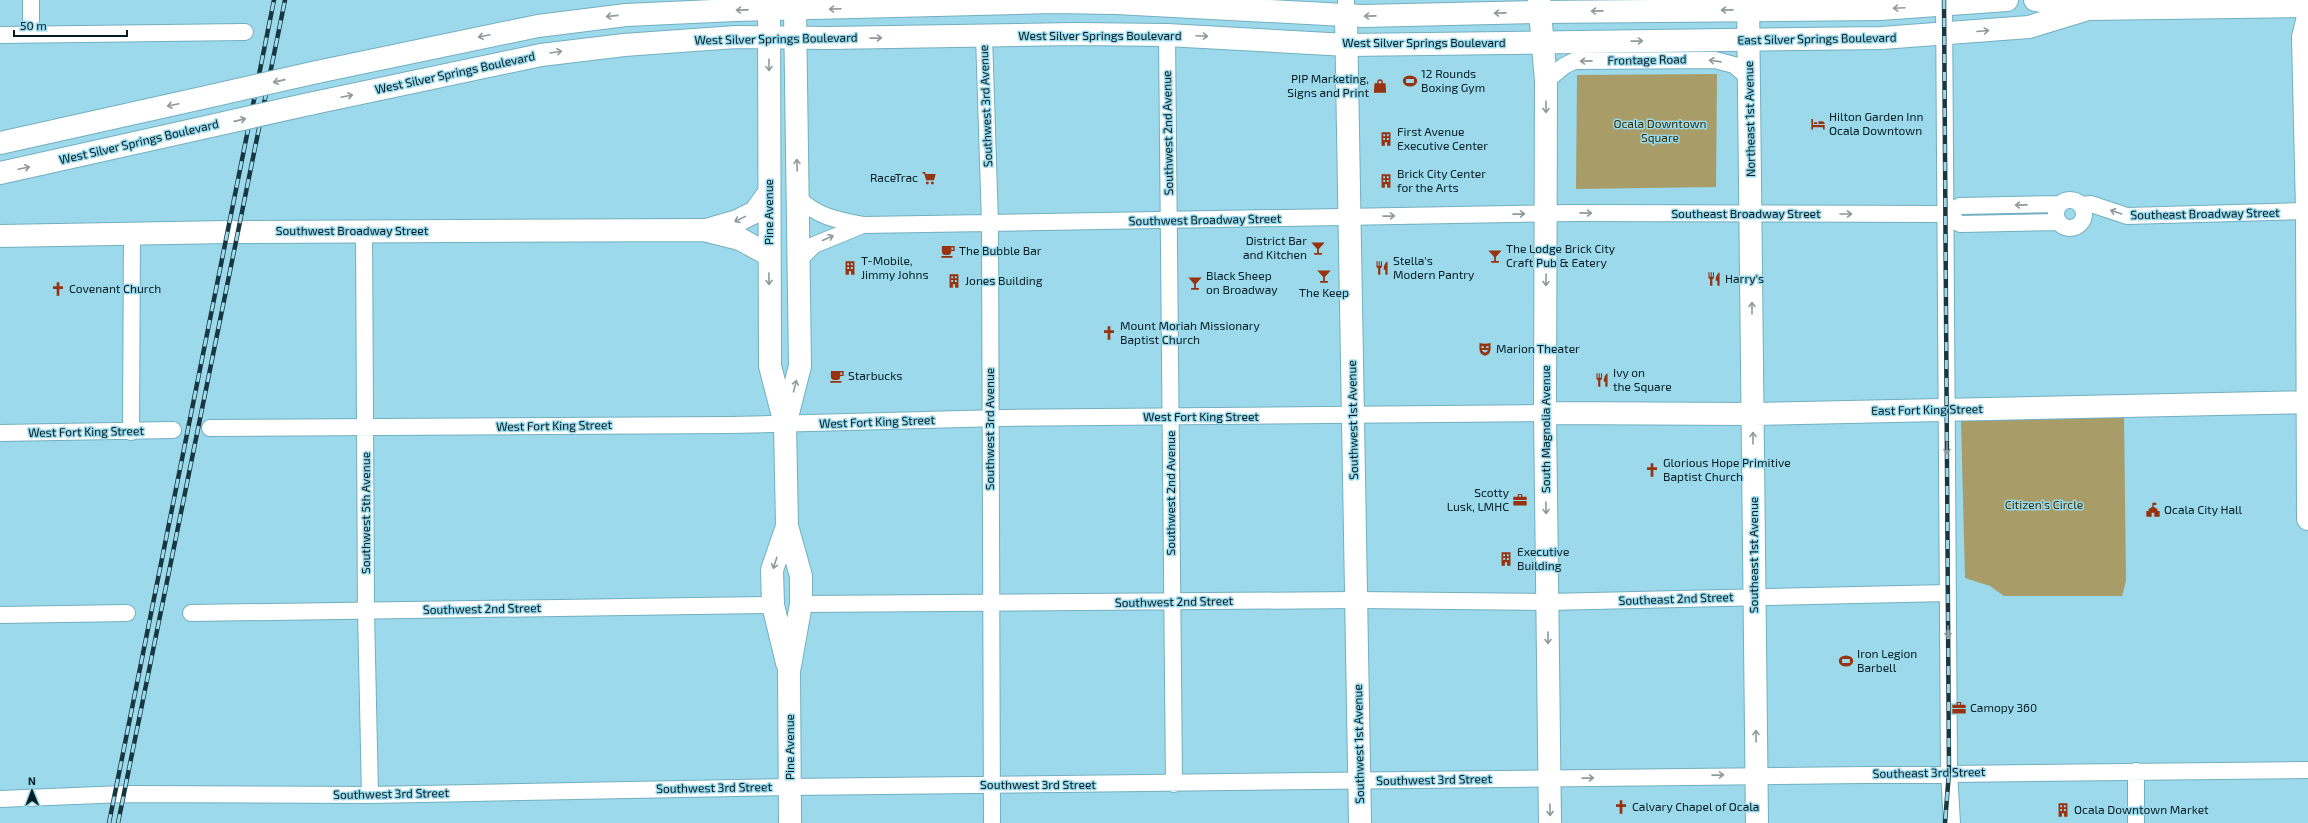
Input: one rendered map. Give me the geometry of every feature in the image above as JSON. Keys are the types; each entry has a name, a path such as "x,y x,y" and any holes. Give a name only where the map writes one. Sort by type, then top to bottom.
{"main road":[{"path":"1167,35 1177,22 1187,15 1229,16 1256,12 1346,8 1748,5 1880,9 1944,3 2007,0"},
{"name":"East Silver Springs Boulevard","path":"2035,0 2088,9 2211,4 2308,6"},
{"path":"0,142 317,72 538,26 626,15 793,4 983,1 1166,3 1256,12"},
{"path":"1075,34 1099,23 1144,21 1166,3"},
{"name":"Pine Avenue","path":"785,424 800,366 795,37 793,4"},
{"name":"Pine Avenue","path":"772,5 769,38 768,194 770,366 785,424 787,526 801,576 801,604 789,671 790,823"},
{"name":"Northeast 1st Avenue","path":"1748,5 1751,214"},
{"name":"South Magnolia Avenue","path":"1539,6 1546,81 1547,213 1545,413 1550,823"},
{"name":"Southwest 1st Avenue","path":"1346,8 1360,823"},
{"name":"East Silver Springs Boulevard","path":"1542,43 1882,38 1944,35 2029,27 2088,9"},
{"path":"2308,17 2303,37 2308,211 2308,519"},
{"name":"West Silver Springs Boulevard","path":"0,173 493,64 580,49 736,37 769,38 1075,34 1167,35 1347,44 1542,43"},
{"name":"Southwest Broadway Street","path":"704,230 737,221 755,212 768,194"},
{"name":"Southeast 1st Avenue","path":"1751,214 1757,823"},
{"name":"Southwest Broadway Street","path":"0,236 364,231 704,230 740,239 769,255"},
{"name":"East Fort King Street","path":"1545,413 1752,414 2307,402"},
{"name":"Pine Avenue","path":"787,526 772,570 773,605 789,671"}],"street":[{"path":"31,0 31,34"},
{"path":"1944,3 1949,772 1952,823"},
{"path":"0,35 244,32"},
{"name":"Southwest 2nd Avenue","path":"1167,35 1170,221 1174,784"},
{"name":"Southwest 3rd Avenue","path":"984,36 990,224 990,604 992,823"},
{"name":"Frontage Road","path":"1546,81 1564,66 1574,61 1715,60 1734,65 1749,78"},
{"name":"Southwest Broadway Street","path":"798,198 816,212 835,219 863,225 1170,221 1547,213"},
{"path":"2066,201 2074,202 2080,205 2085,210 2084,219 2081,224 2075,227 2066,227 2059,222 2056,217 2056,210 2060,204 2066,201"},
{"name":"Southeast Broadway Street","path":"1547,213 1946,214 1960,206 2060,204"},
{"name":"Southeast Broadway Street","path":"2080,205 2091,204 2127,216 2308,211"},
{"path":"1946,214 1960,224 2059,222"},
{"name":"Southwest Broadway Street","path":"799,260 814,245 863,225"},
{"name":"Southwest 5th Avenue","path":"364,231 366,611 370,795"},
{"path":"131,432 132,233"},
{"name":"West Fort King Street","path":"210,428 785,424 1171,416 1353,416 1545,413"},
{"name":"West Fort King Street","path":"0,433 131,432 173,430"},
{"name":"Southeast 2nd Street","path":"1548,602 1948,593"},
{"name":"Southwest 2nd Street","path":"801,604 990,604 1357,600 1548,602"},
{"name":"Southwest 2nd Street","path":"190,613 773,605"},
{"path":"0,615 127,613"},
{"name":"Southeast 3rd Street","path":"1549,778 1949,772 2308,770"},
{"path":"2136,771 2136,823"},
{"name":"Southwest 3rd Street","path":"0,799 124,794 370,795 790,787 1174,784 1549,778"}],"green space":[{"name":"Ocala Downtown Square","path":"1717,74 1716,187 1576,189 1577,75"},
{"name":"Citizen's Circle","path":"2124,417 2126,581 2122,596 2004,596 1990,586 1965,578 1961,421"}],"railway":[{"path":"109,823 274,0"},
{"path":"118,823 285,0"},
{"path":"1944,0 1949,772 1945,823"}],"place":[{"name":"12 Rounds Boxing Gym","path":"1410,81"},
{"name":"PIP Marketing, Signs and Print","path":"1380,86"},
{"name":"Hilton Garden Inn Ocala Downtown","path":"1818,124"},
{"name":"First Avenue Executive Center","path":"1386,139"},
{"name":"RaceTrac","path":"929,178"},
{"name":"Brick City Center for the Arts","path":"1386,181"},
{"name":"District Bar and Kitchen","path":"1318,248"},
{"name":"The Bubble Bar","path":"948,251"},
{"name":"The Lodge Brick City Craft Pub & Eatery","path":"1495,256"},
{"name":"T-Mobile, Jimmy Johns","path":"850,268"},
{"name":"Stella's Modern Pantry","path":"1382,268"},
{"name":"The Keep","path":"1324,276"},
{"name":"Harry's","path":"1714,279"},
{"name":"Jones Building","path":"954,281"},
{"name":"Black Sheep on Broadway","path":"1195,283"},
{"name":"Covenant Church","path":"58,289"},
{"name":"Mount Moriah Missionary Baptist Church","path":"1109,333"},
{"name":"Marion Theater","path":"1485,349"},
{"name":"Starbucks","path":"837,376"},
{"name":"Ivy on the Square","path":"1602,380"},
{"name":"Glorious Hope Primitive Baptist Church","path":"1652,470"},
{"name":"Scotty Lusk, LMHC","path":"1520,500"},
{"name":"Ocala City Hall","path":"2153,510"},
{"name":"Executive Building","path":"1506,559"},
{"name":"Iron Legion Barbell","path":"1846,661"},
{"name":"Camopy 360","path":"1959,708"},
{"name":"Calvary Chapel of Ocala","path":"1621,807"},
{"name":"Ocala Downtown Market","path":"2063,810"}]}
